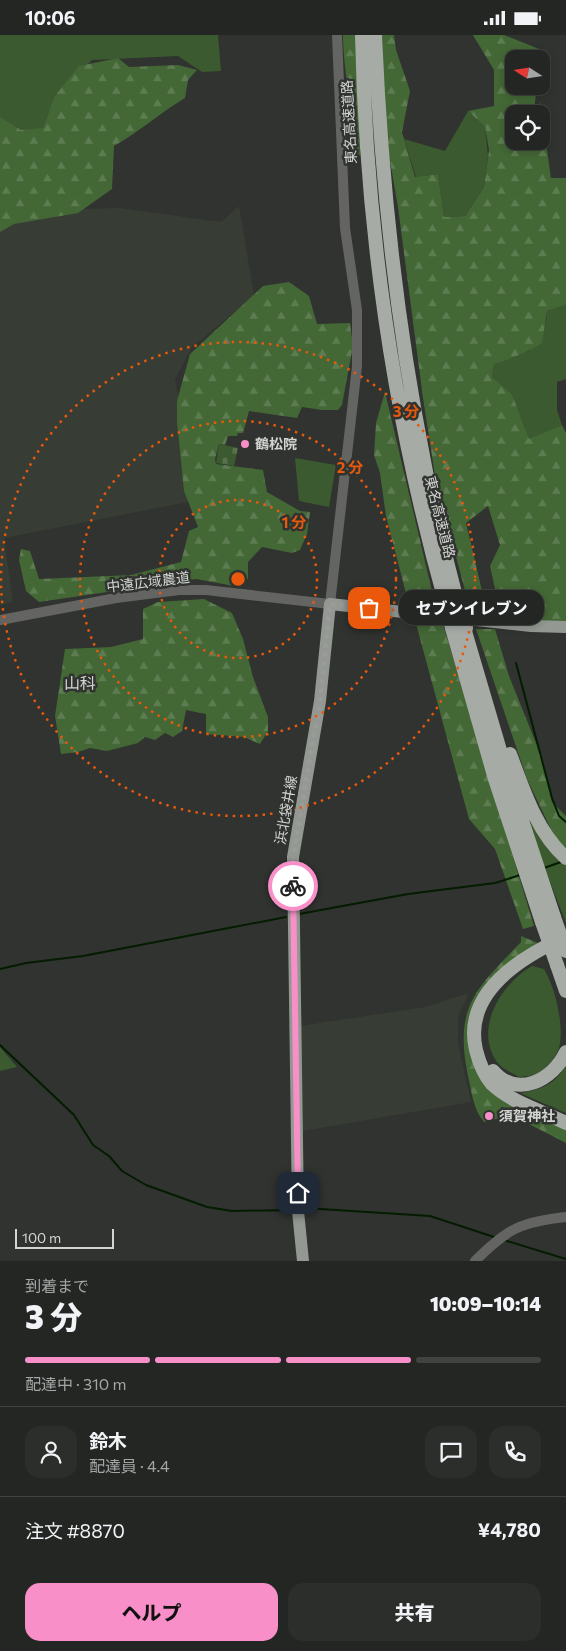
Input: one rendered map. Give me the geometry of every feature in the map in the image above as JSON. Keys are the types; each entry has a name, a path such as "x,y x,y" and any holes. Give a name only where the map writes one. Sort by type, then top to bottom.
{"highway":[{"name":"東名高速道路","path":"362,35 367,167 378,268 390,355 417,498 461,628 509,781 548,919 557,965 565,991"},
{"name":"東名高速道路","path":"375,35 380,141 404,349 453,609"},
{"path":"461,628 528,799 555,849 566,858"},
{"name":"東名高速道路","path":"548,919 566,951"},
{"path":"566,937 525,957 492,986 480,1005 474,1030 478,1059 493,1084 515,1099 566,1123"},
{"path":"566,946 540,956 511,976 497,990 486,1008 481,1030 485,1057 491,1069 498,1077 513,1084 528,1085 538,1082 556,1067 566,1052"}],"main road":[{"path":"330,604 531,627 566,627"},
{"name":"浜北袋井線","path":"302,1261 298,1211 293,857 320,701 330,604"}],"street":[{"path":"330,604 357,366 358,336 357,310 345,228 337,35"},
{"name":"中遠広域農道","path":"0,620 116,598 179,590 206,590 330,604"},
{"path":"474,1261 496,1240 514,1229 540,1220 566,1217"}],"shaded area":[{"path":"239,206 254,296 192,347 175,379 198,500 4,538 13,602 0,605 0,211 120,208 221,222"},
{"path":"469,993 458,1017 458,1043 471,1102 303,1131 300,1026 425,1007"}],"green space":[{"path":"0,35 218,35 221,71 202,72 178,56 92,60 54,97 43,128 25,136 0,118"},
{"path":"343,35 356,35 360,156 352,144 350,130 350,108"},
{"path":"382,35 394,35 396,50 410,91 402,132 415,177 438,174 444,217 465,216 484,187 489,150 485,127 468,111 494,106 494,70 473,35 504,35 542,50 505,50 505,95 536,95 535,105 505,105 505,150 547,150 551,178 566,178 566,305 547,311 542,343 519,355 494,364 492,377 512,394 529,439 562,425 566,433 566,623 505,618 499,615 490,566 500,545 488,506 466,523 487,612 470,609 436,482 398,207 385,132"},
{"path":"118,58 129,67 178,65 197,70 188,80 185,98 114,146 112,189 78,213 14,224 0,232 0,117 21,130 43,128 54,97 79,66"},
{"path":"468,111 485,127 488,156 484,187 465,216 444,217 438,174 416,177 404,139 445,151"},
{"path":"289,282 309,296 317,324 350,323 353,346 342,405 338,410 302,407 297,418 249,411 243,433 238,433 237,436 228,436 225,445 219,444 215,459 216,464 263,470 267,492 300,511 310,512 307,534 300,550 292,553 262,547 248,562 248,579 234,586 196,579 39,602 26,591 19,560 21,549 30,551 39,579 131,575 181,562 189,531 198,527 184,491 177,421 177,401 190,354 263,286"},
{"path":"566,305 566,379 557,382 557,410 562,425 529,440 512,394 492,377 494,364 515,354 529,351 546,321 547,311"},
{"path":"385,392 436,608 409,605 386,516 380,473 374,455 376,423"},
{"path":"219,444 238,448 234,466 216,463"},
{"path":"295,458 336,465 329,507 299,501"},
{"path":"204,599 232,613 243,639 253,677 268,717 268,731 260,744 244,737 206,734 206,714 186,710 182,731 173,737 165,733 155,740 145,737 138,743 107,751 90,748 61,754 55,716 65,649 111,647 143,639 143,609 158,602"},
{"path":"415,620 442,621 534,926 523,929 495,849 469,819"},
{"path":"476,629 495,629 509,676 542,758 552,802 566,816 566,851 556,840 527,779"},
{"path":"533,824 566,858 566,923 528,825"},
{"path":"521,936 538,943 473,1014 488,1081 566,1124 566,1143 511,1115 484,1122 477,1112 472,1095 464,1052 466,1015 480,987 521,942"},
{"path":"532,966 544,969 552,986 560,1021 560,1042 554,1058 538,1075 519,1077 504,1069 497,1062 490,1049 488,1035 494,1008 501,995 511,983"},
{"path":"0,1047 17,1067 0,1071"},
{"path":"566,1064 566,1113 520,1093 547,1085 558,1077"}],"waterway":[{"path":"516,663 552,798 559,816 566,822"},
{"path":"544,868 561,862"},
{"path":"299,914 408,894 495,883 520,875"},
{"path":"0,969 26,963 83,956 286,917"},
{"path":"0,1045 74,1115 93,1145 109,1156 122,1171 146,1185 207,1207 232,1211 291,1210"},
{"path":"305,1208 430,1216 494,1237"},
{"path":"504,1240 566,1259"}],"way so far":[{"path":"293,886 293,857 320,701 330,604 369,608"}],"place":[{"name":"鶴松院","path":"245,444"},
{"name":"セブンイレブン","path":"369,608"},
{"name":"須賀神社","path":"489,1116"}],"district":[{"name":"山科","path":"80,683"}],"route":[{"path":"293,886 298,1193"}]}
